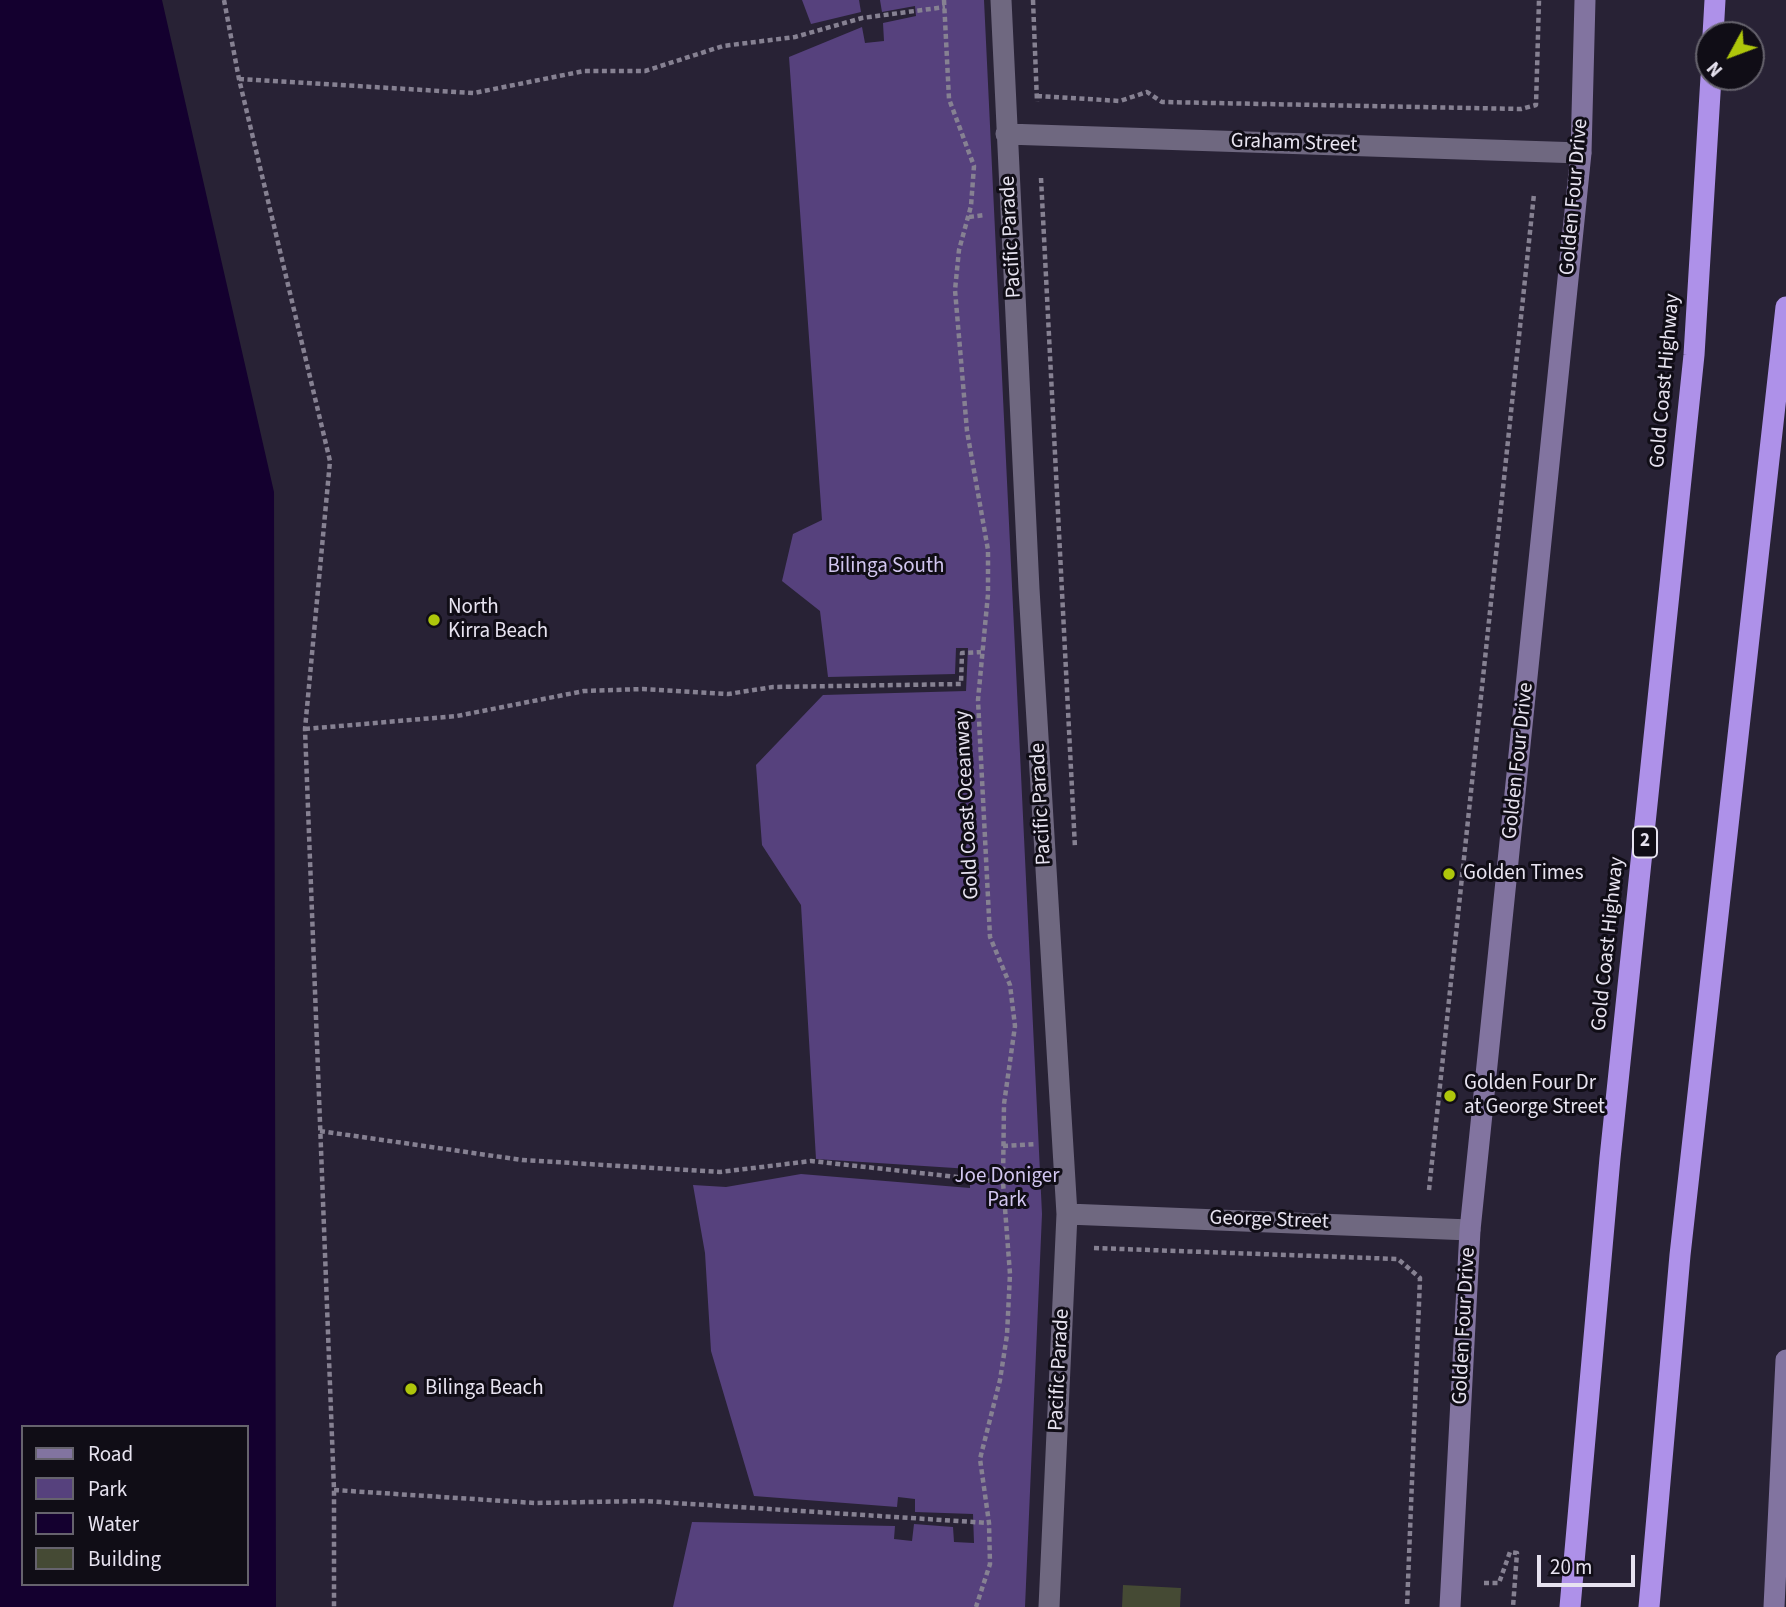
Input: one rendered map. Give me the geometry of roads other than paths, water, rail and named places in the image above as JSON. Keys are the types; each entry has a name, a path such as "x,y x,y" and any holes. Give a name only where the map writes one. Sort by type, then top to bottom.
{"highway":[{"path":"1714,21 1715,0"},
{"name":"Gold Coast Highway","path":"1570,1607 1609,1171 1693,369 1710,91"},
{"path":"1648,1607 1680,1255 1786,307"}],"street":[{"name":"Pacific Parade","path":"1001,0 1029,589 1067,1214 1049,1607"},
{"name":"Golden Four Drive","path":"1450,1607 1470,1230 1581,153 1585,0"},
{"name":"Graham Street","path":"1006,134 1581,153"},
{"name":"George Street","path":"1067,1214 1470,1230"},
{"path":"1774,1607 1786,1360"}],"water":[{"path":"0,0 162,0 274,492 276,1607 0,1607"}],"place":[{"name":"North Kirra Beach","path":"434,620"},
{"name":"Golden Times","path":"1449,874"},
{"name":"Golden Four Dr at George Street","path":"1450,1096"},
{"name":"Bilinga Beach","path":"411,1389"}],"park label":[{"name":"Bilinga South","path":"886,567"},
{"name":"Joe Doniger Park","path":"1007,1189"}]}
